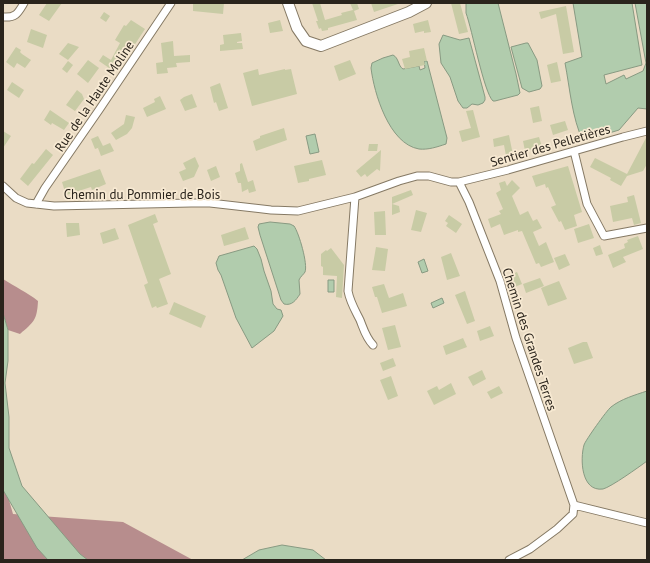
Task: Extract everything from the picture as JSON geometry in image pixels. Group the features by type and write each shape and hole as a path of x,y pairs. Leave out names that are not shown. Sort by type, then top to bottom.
{"street":[{"path":"3,17 10,18 17,14 24,3"},
{"name":"Rue de la Haute Moline","path":"36,204 45,188 171,3"},
{"path":"288,3 298,28 306,41 321,46 410,12 426,3"},
{"name":"Sentier des Pelletières","path":"459,182 508,170 623,136 647,131"},
{"path":"574,151 587,204 604,236 647,228"},
{"name":"Chemin du Pommier de Bois","path":"3,186 16,198 27,203 54,206 210,203 271,210 298,211 355,197 417,176 429,176 451,182 459,182"},
{"name":"Chemin des Grandes Terres","path":"459,182 469,202 500,281 516,338 574,505"},
{"path":"355,197 348,291 350,303 360,320 367,339 373,345"},
{"path":"509,560 530,549 557,529 573,514 574,505 647,523"}],"shaded area":[{"path":"466,3 498,3 516,74 520,93 518,95 495,101 493,101 490,96 482,74 466,13"},
{"path":"573,3 632,3 642,65 604,75 606,84 624,75 626,79 643,71 646,63 635,3 647,3 647,109 638,108 619,130 583,141 576,123 565,63 582,57"},
{"path":"443,35 460,40 469,38 485,97 483,103 478,105 472,104 467,108 463,108 458,101 450,77 441,63 439,44"},
{"path":"528,43 537,60 542,86 540,89 529,92 522,88 511,47"},
{"path":"393,55 403,69 419,66 420,70 425,68 424,61 427,61 447,138 446,144 429,149 419,149 408,145 399,138 391,128 380,103 371,68 372,63"},
{"path":"315,134 319,152 310,154 306,136"},
{"path":"270,222 290,224 294,226 302,249 306,268 299,280 300,294 292,303 289,304 284,304 281,300 258,227 259,224"},
{"path":"254,246 257,249 261,259 271,291 273,304 277,309 281,310 283,316 274,331 252,348 236,318 216,263 219,256"},
{"path":"424,259 428,271 422,273 418,262"},
{"path":"3,279 38,301 36,317 20,334 8,330 3,313"},
{"path":"328,280 334,280 334,292 328,292"},
{"path":"442,298 444,303 433,308 431,303"},
{"path":"3,313 8,330 8,361 5,383 9,417 9,448 22,486 80,554 88,560 48,560 37,548 3,490"},
{"path":"647,391 647,461 607,487 603,489 596,489 586,480 582,466 585,442 611,407 624,399"},
{"path":"3,479 13,514 123,522 193,560 3,560"},
{"path":"282,545 313,550 326,560 242,560 259,550"}],"building":[{"path":"47,3 62,3 49,21 39,15"},
{"path":"224,3 223,14 193,11 193,4"},
{"path":"312,3 320,3 325,20 342,15 341,13 353,10 350,3 357,3 359,9 354,11 357,20 322,31 321,28 319,29 316,21 318,21"},
{"path":"371,3 397,3 398,4 374,12"},
{"path":"451,3 460,3 468,32 459,34"},
{"path":"566,6 574,52 563,54 556,14 541,19 539,12"},
{"path":"104,12 110,16 106,22 100,18"},
{"path":"131,20 145,29 128,55 119,49 121,55 112,70 99,61 103,55 111,60 120,43 115,40 124,25 126,26"},
{"path":"280,20 283,31 270,33 268,23"},
{"path":"428,20 431,32 424,33 424,31 415,33 413,24"},
{"path":"31,29 47,35 43,48 27,42"},
{"path":"241,33 242,41 237,43 242,43 243,49 220,51 220,45 224,44 223,35"},
{"path":"173,41 174,56 190,55 190,62 176,63 177,67 167,68 168,73 157,74 156,63 163,62 161,43"},
{"path":"68,43 79,47 68,60 59,54"},
{"path":"16,47 21,50 20,52 22,54 31,60 25,68 17,63 14,68 6,62"},
{"path":"424,48 427,61 424,61 425,65 405,69 402,59 410,57 409,51"},
{"path":"88,60 99,68 88,83 77,74"},
{"path":"350,60 356,74 339,81 334,66"},
{"path":"68,61 73,65 67,73 62,69"},
{"path":"557,62 561,81 551,83 547,65"},
{"path":"258,69 259,75 291,69 297,94 252,106 243,73"},
{"path":"12,82 24,90 19,98 7,90"},
{"path":"220,83 228,108 219,111 216,102 214,103 210,87"},
{"path":"77,90 82,94 84,99 75,111 66,105"},
{"path":"192,94 197,107 185,111 180,100"},
{"path":"160,96 166,109 147,117 143,108 155,102 154,99"},
{"path":"539,106 542,121 533,123 530,108"},
{"path":"50,110 69,123 64,130 52,123 51,125 44,120"},
{"path":"473,110 480,137 462,142 459,131 471,128 466,111"},
{"path":"126,115 135,117 132,128 127,134 116,140 111,133 124,124"},
{"path":"565,121 568,130 553,135 550,125"},
{"path":"284,128 287,140 256,151 253,141 260,138 260,136"},
{"path":"3,131 11,136 3,148"},
{"path":"509,135 513,155 506,156 504,145 494,147 493,139"},
{"path":"98,136 103,146 95,149 91,139"},
{"path":"647,136 647,164 643,171 627,176 621,186 610,180 611,178 590,167 595,158 627,174"},
{"path":"539,137 542,147 525,151 523,141"},
{"path":"110,143 114,151 101,156 98,148"},
{"path":"369,144 378,144 377,151 368,151"},
{"path":"46,149 53,155 28,186 20,179 32,163 34,164"},
{"path":"381,150 380,171 377,169 367,177 365,174 361,177 356,171"},
{"path":"195,157 199,166 194,177 183,181 179,172 186,169 183,163"},
{"path":"322,160 326,175 298,183 294,166"},
{"path":"242,163 248,182 253,180 256,191 249,193 248,189 242,192 241,183 238,183 235,173 240,171 240,164"},
{"path":"216,166 220,177 211,181 207,170"},
{"path":"568,166 582,212 574,215 577,226 565,230 561,221 559,222 551,207 556,205 548,187 546,188 545,184 536,187 532,176"},
{"path":"100,169 106,184 92,190 91,187 66,195 62,182"},
{"path":"512,180 520,188 512,196 520,215 528,211 533,221 537,219 542,228 533,232 539,246 546,242 554,262 541,267 539,263 536,264 522,231 518,232 518,230 504,235 500,224 491,228 488,219 501,214 499,211 503,209 496,193 501,190 499,183 505,181 507,186"},
{"path":"411,190 413,195 392,204 392,197"},
{"path":"634,195 641,223 634,225 632,218 613,222 610,206 628,202 627,197"},
{"path":"392,204 399,206 400,212 392,215"},
{"path":"416,210 427,213 421,232 411,230"},
{"path":"385,211 386,235 375,235 374,212"},
{"path":"155,214 158,222 153,224 171,274 159,279 168,304 157,308 156,306 152,308 144,285 148,283 128,225"},
{"path":"449,215 462,224 456,233 446,226 448,223 445,221"},
{"path":"66,223 79,223 80,235 67,237"},
{"path":"589,224 594,238 578,243 574,229"},
{"path":"245,227 249,239 224,246 221,235"},
{"path":"115,228 119,239 103,244 100,233"},
{"path":"638,236 643,249 623,257 626,262 613,268 608,255 625,248 624,244 628,242 627,240"},
{"path":"600,245 603,254 596,256 593,248"},
{"path":"376,247 388,249 385,271 372,270"},
{"path":"331,248 344,265 342,298 336,297 337,276 323,275 323,267 321,266 321,254"},
{"path":"451,253 460,276 447,280 441,257"},
{"path":"565,254 570,265 559,270 554,258"},
{"path":"517,272 522,284 512,288 508,276"},
{"path":"540,278 544,286 526,293 523,284"},
{"path":"559,281 567,299 548,306 541,288"},
{"path":"384,284 389,298 403,293 407,306 382,313 372,287"},
{"path":"465,291 475,321 467,324 455,295"},
{"path":"174,302 206,316 201,328 169,314"},
{"path":"395,325 401,347 388,350 382,328"},
{"path":"490,326 494,336 480,341 477,331"},
{"path":"463,338 467,347 446,355 443,346"},
{"path":"583,342 587,342 593,358 574,364 568,348"},
{"path":"393,358 396,366 383,371 380,363"},
{"path":"482,370 486,379 473,386 468,377"},
{"path":"391,376 398,396 388,400 380,380"},
{"path":"451,383 456,394 434,405 427,391 437,386 439,390"},
{"path":"499,386 503,393 491,399 487,392"}]}
